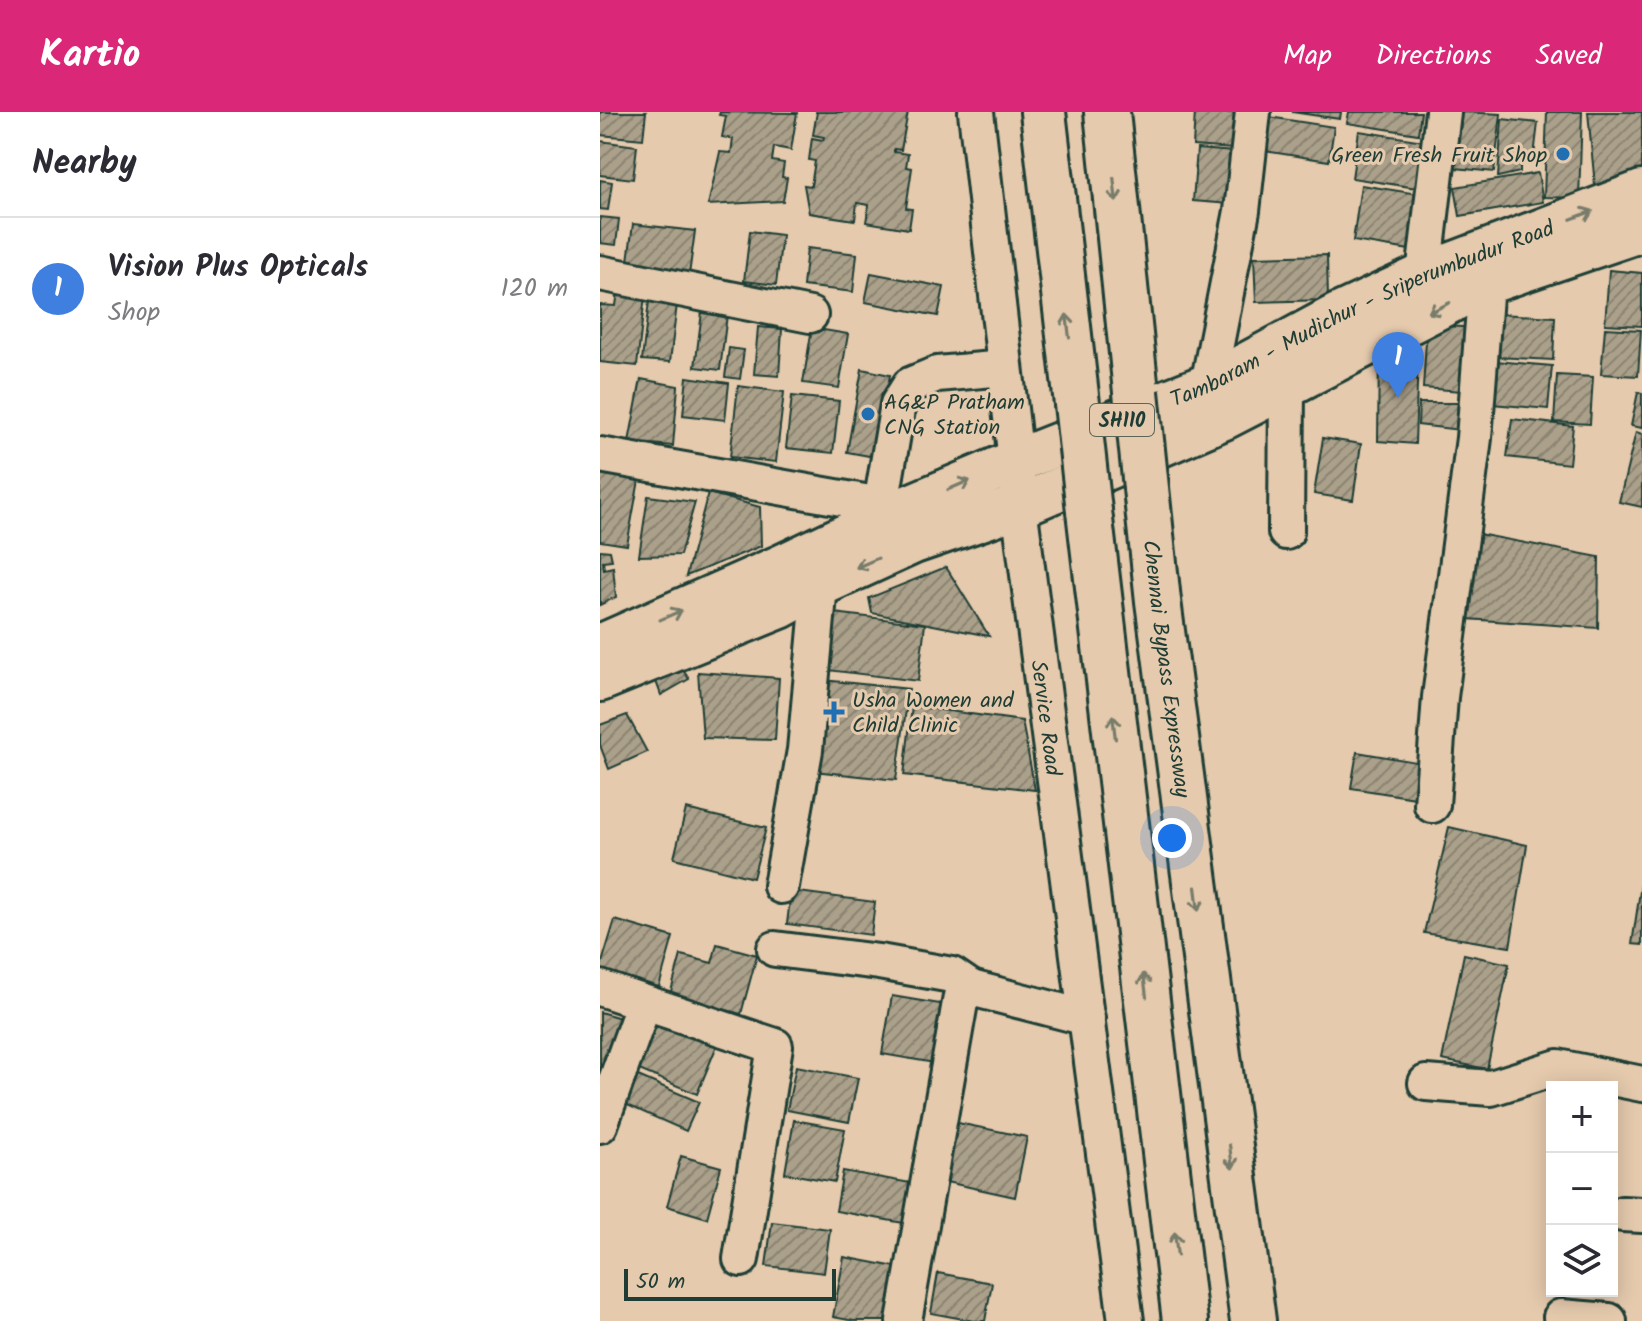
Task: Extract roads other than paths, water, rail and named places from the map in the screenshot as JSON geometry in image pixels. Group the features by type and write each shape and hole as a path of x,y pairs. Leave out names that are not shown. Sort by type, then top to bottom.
{"highway":[{"path":"1043,112 1185,1321"},
{"name":"Chennai Bypass Expressway","path":"1107,112 1162,633 1253,1321"}],"main road":[{"name":"Tambaram - Mudichur - Sriperumbudur Road","path":"600,646 817,568 898,519 1016,461 1208,385 1338,315 1424,275 1642,192"},
{"name":"Tambaram - Mudichur - Sriperumbudur Road","path":"898,519 1019,506 1224,418 1486,283 1642,230"},
{"name":"Tambaram - Mudichur - Sriperumbudur Road","path":"600,680 780,607 817,568"}],"street":[{"name":"Service Road","path":"976,112 1019,506 1126,1321"},
{"path":"1208,385 1242,211 1253,112"},
{"path":"1424,275 1443,112"},
{"path":"600,273 810,315"},
{"path":"1432,805 1440,697 1474,438 1486,283"},
{"path":"600,455 898,519 898,404 910,385 937,374 1005,368"},
{"path":"1286,532 1287,385"},
{"path":"781,886 805,750 817,568"},
{"path":"775,949 952,975 971,988 1087,1018"},
{"path":"600,988 775,1046 741,1259"},
{"path":"904,1321 962,991 971,988"},
{"path":"600,1125 644,1003"},
{"path":"1426,1083 1491,1088 1558,1067 1642,1084"},
{"path":"1561,1317 1609,1321"}],"place":[{"name":"Green Fresh Fruit Shop","path":"1563,154"},
{"name":"Vision Plus Opticals","path":"1398,398"},
{"name":"AG&P Pratham CNG Station","path":"868,414"},
{"name":"Usha Women and Child Clinic","path":"834,712"}]}
